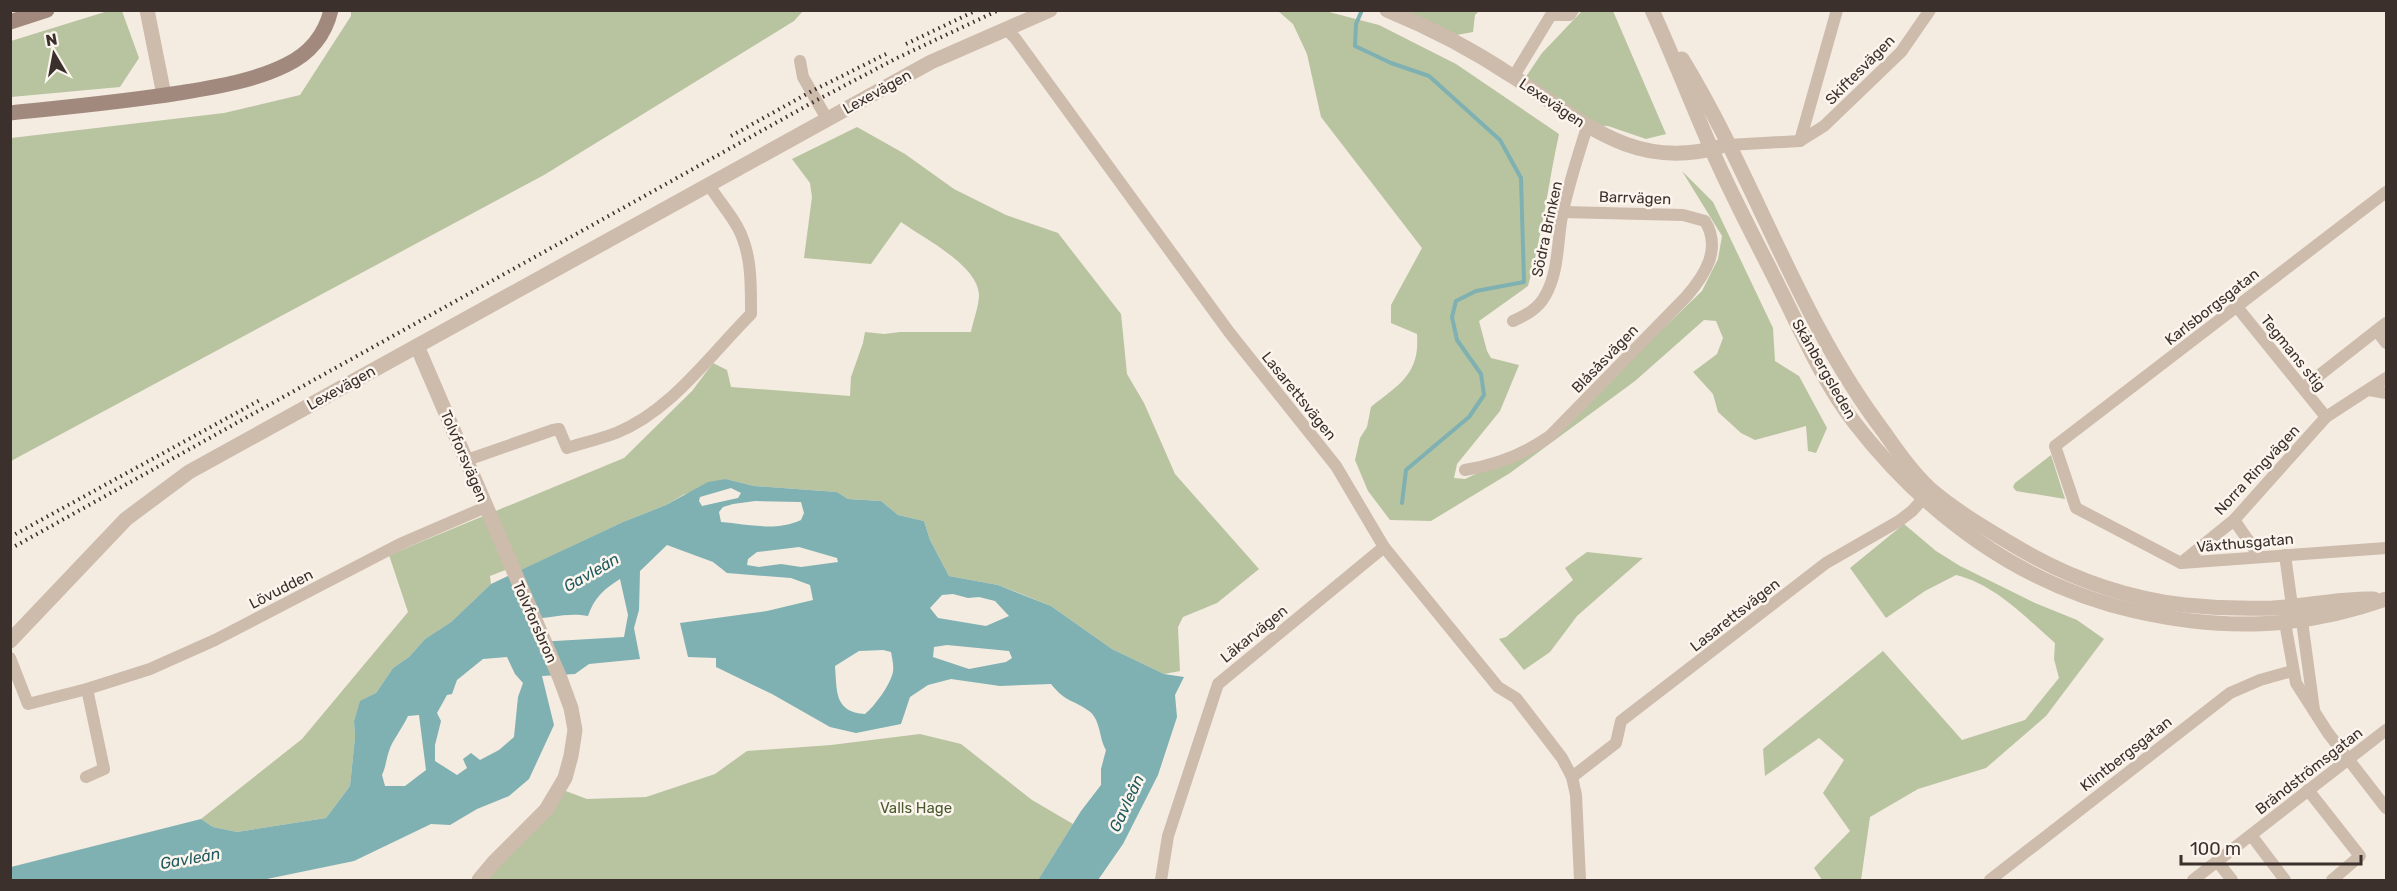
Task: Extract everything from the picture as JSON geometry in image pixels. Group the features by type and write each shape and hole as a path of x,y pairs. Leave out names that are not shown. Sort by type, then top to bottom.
{"main road":[{"path":"10,22 48,10"},
{"path":"10,112 120,102 235,82 286,65 316,42 323,32 331,10"}],"street":[{"path":"147,10 164,95"},
{"name":"Lexevägen","path":"10,641 126,519 189,472 931,62 1050,10"},
{"name":"Lexevägen","path":"1387,10 1447,38 1514,76 1587,127 1620,144 1652,151 1676,153 1728,145"},
{"path":"1514,76 1553,13 1570,15 1573,10"},
{"name":"Skiftesvägen","path":"1800,141 1837,10"},
{"name":"Skiftesvägen","path":"1728,145 1800,141 1824,126 1901,52 1930,10"},
{"name":"Skånbergsleden","path":"1653,12 1711,105 1728,145 1845,379 1908,465 1927,495 2041,561 2079,578 2149,599 2200,606 2248,608 2292,606 2351,598 2386,598 2354,610 2285,623 2229,624 2169,619 2116,607 2094,599 2029,573 1991,551 1927,495 1899,475 1852,420 1805,339 1711,149 1653,12"},
{"name":"Lasarettsvägen","path":"1006,29 1015,38 1229,333 1336,466 1384,547 1498,687 1516,698 1562,758 1572,777 1576,795 1580,880"},
{"path":"800,61 803,77 827,118"},
{"name":"Södra Brinken","path":"1513,321 1532,311 1544,298 1552,283 1563,212 1587,127"},
{"path":"467,460 559,429 567,448 617,433 647,415 682,387 751,314 747,253 739,229 709,185"},
{"name":"Karlsborgsgatan","path":"2055,446 2386,192"},
{"name":"Barrvägen","path":"1563,212 1683,214 1705,221"},
{"name":"Blåsåsvägen","path":"1466,470 1483,467 1535,447 1550,436 1686,297 1700,281 1712,257 1711,230 1705,221"},
{"name":"Tegmans stig","path":"2237,307 2326,417"},
{"path":"2303,388 2382,327 2386,344"},
{"name":"Tolvforsvägen","path":"417,346 510,566"},
{"name":"Norra Ringvägen","path":"2181,563 2234,520 2326,417 2386,378"},
{"path":"2369,390 2386,393"},
{"name":"Växthusgatan","path":"2055,446 2076,508 2181,563 2386,548"},
{"name":"Lasarettsvägen","path":"1572,777 1616,743 1621,721 1826,563 1899,521 1927,495"},
{"name":"Lövudden","path":"10,658 28,704 87,689 150,669 215,640 400,544 486,507"},
{"path":"2234,520 2259,556"},
{"name":"Läkarvägen","path":"1161,880 1168,836 1218,684 1384,547"},
{"path":"2285,555 2292,606 2302,621 2314,710"},
{"name":"Tolvforsbron","path":"479,880 546,810 565,778 575,730 572,708 510,566"},
{"path":"2292,606 2285,623 2292,671 2302,696 2386,808"},
{"name":"Klintbergsgatan","path":"1990,880 2230,693 2260,680 2292,671"},
{"path":"86,777 104,769 87,689"},
{"name":"Brändströmsgatan","path":"2193,880 2386,730"},
{"path":"2308,790 2360,856 2332,880"},
{"path":"2251,835 2285,880"},
{"path":"2217,861 2232,880"}],"green space":[{"path":"108,11 122,11 139,58 120,87 11,97 11,41"},
{"path":"351,11 803,11 794,21 544,175 11,461 11,138 224,113 300,95 351,16"},
{"path":"1278,11 1325,11 1379,25 1456,64 1559,134 1528,286 1479,321 1491,358 1519,365 1500,411 1457,464 1454,478 1465,479 1546,441 1702,291 1718,259 1722,236 1682,171 1713,202 1773,328 1775,361 1799,376 1827,428 1816,453 1808,451 1806,426 1755,440 1741,433 1718,412 1713,394 1693,372 1717,354 1723,338 1716,321 1704,320 1635,381 1510,473 1431,521 1390,520 1368,491 1355,460 1360,438 1367,427 1371,407 1399,385 1411,369 1415,359 1417,334 1391,323 1391,305 1422,248 1321,117 1307,54 1293,24"},
{"path":"1398,11 1479,11 1475,15 1473,32 1451,36"},
{"path":"1582,11 1613,11 1666,134 1646,139 1608,126 1586,125 1523,81 1542,53"},
{"path":"857,127 905,154 954,189 1006,215 1058,233 1121,314 1127,374 1144,403 1175,474 1259,569 1217,603 1183,617 1178,627 1180,671 1164,674 1112,649 1051,606 998,585 949,576 930,540 924,521 898,515 881,501 848,499 837,492 754,486 726,479 683,495 666,505 623,522 513,574 508,569 490,576 491,584 451,622 425,639 409,657 393,668 376,693 360,702 354,721 355,737 350,786 326,818 237,832 213,827 201,819 302,739 408,612 389,555 624,458 692,391 713,363 727,370 731,387 850,396 851,377 865,332 884,334 971,332 979,295 976,284 969,273 948,253 901,222 871,264 804,258 812,197 810,183 792,159"},
{"path":"2051,455 2065,499 2016,491 2013,487 2015,483"},
{"path":"1904,524 1936,551 1960,566 2035,603 2077,620 2104,639 2046,716 1986,768 1918,789 1870,817 1861,880 1822,880 1814,868 1850,831 1823,793 1844,760 1819,738 1765,776 1763,749 1883,651 1962,740 2025,720 2059,678 2054,659 2055,643 1997,594 1971,580 1956,575 1925,591 1886,618 1850,568"},
{"path":"1587,552 1643,558 1577,616 1550,652 1524,670 1499,639 1506,637 1573,580 1565,568"},
{"name":"Valls Hage","path":"920,734 961,744 1032,800 1073,824 1038,880 479,880 563,790 587,799 646,797 715,774 747,751 831,745"}],"water":[{"name":"Gavleån","path":"726,479 754,486 837,492 848,499 881,501 898,515 924,521 930,540 949,576 998,585 1051,606 1112,649 1164,674 1184,677 1175,695 1177,717 1158,775 1123,844 1098,880 1038,880 1081,811 1101,785 1101,769 1106,750 1096,719 1089,711 1065,698 1051,684 1000,686 951,679 928,685 910,697 901,724 856,733 830,727 772,694 716,667 716,658 688,657 680,623 767,611 813,600 810,585 791,578 727,573 713,562 667,545 640,571 639,610 634,628 640,659 589,664 575,674 542,676 554,725 529,779 509,796 477,809 450,825 431,824 354,861 262,880 11,880 11,867 201,819 213,827 237,832 326,818 350,786 355,737 354,721 360,701 376,693 393,668 409,657 425,639 451,622 491,584 623,522 666,505 708,482","holes":["731,488 741,493 738,498 702,506 699,501 700,497","755,501 801,502 804,513 801,520 791,524 761,526 721,522 719,512 723,507","799,547 837,558 838,562 801,567 781,564 759,567 747,565 748,559 757,552","620,579 628,615 624,637 538,642 531,619 567,615 588,616 600,594","953,594 995,601 1009,616 986,626 938,618 930,608 942,595","947,645 1009,651 1012,658 1006,662 969,669 933,657 934,647","859,651 891,652 893,662 891,677 885,689 865,714 842,705 837,692 835,666","507,657 515,674 523,683 518,697 514,737 499,750 480,760 471,753 463,759 467,768 457,775 435,761 435,745 441,721 437,713 447,695 452,694 457,680 483,659","419,715 426,770 405,786 385,786 382,775 393,743 408,716"]}],"waterway":[{"path":"1362,10 1356,24 1355,46 1391,63 1429,76 1500,140 1521,178 1524,282 1476,291 1456,301 1452,317 1457,340 1481,374 1484,395 1469,417 1406,470 1402,503"}],"railway":[{"path":"906,44 977,10"},
{"path":"10,549 817,100 897,58 999,10"},
{"path":"731,136 812,91 888,53"},
{"path":"10,537 260,400"}]}
